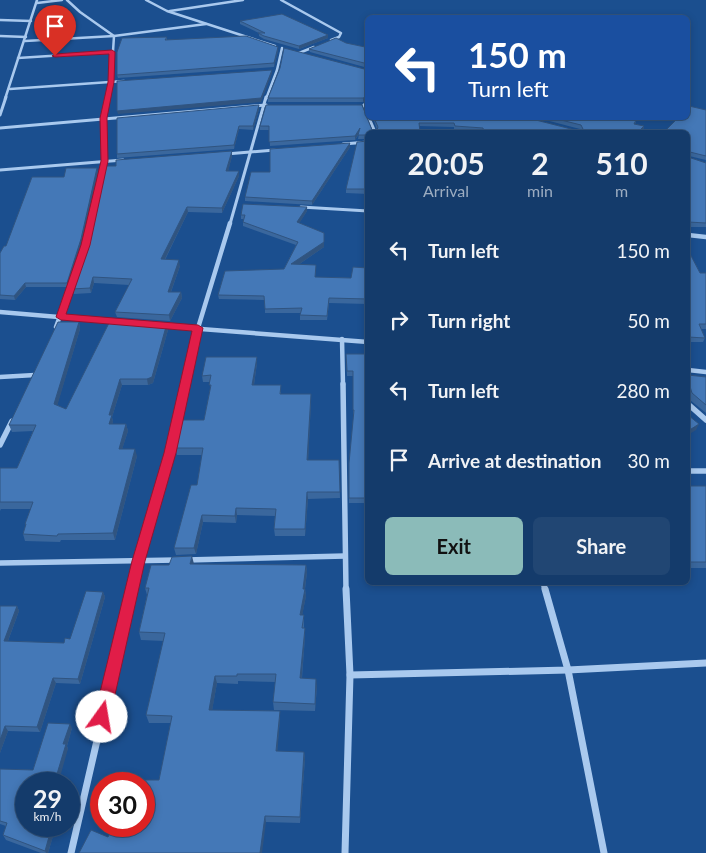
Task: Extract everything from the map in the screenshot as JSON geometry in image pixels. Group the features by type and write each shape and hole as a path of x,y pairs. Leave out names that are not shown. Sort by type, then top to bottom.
{"street":[{"path":"0,115 37,2 62,0"},
{"path":"67,0 80,12 114,36"},
{"path":"146,0 167,11 307,55"},
{"path":"167,11 243,0"},
{"path":"281,0 341,33 340,37 323,43"},
{"path":"0,20 31,22"},
{"path":"25,42 114,36 211,24"},
{"path":"0,36 26,37"},
{"path":"53,335 86,245 104,161 104,118 111,82 114,36"},
{"path":"299,53 315,47"},
{"path":"71,853 138,561 166,469 198,328 252,152 263,105 277,70 282,48"},
{"path":"18,58 112,52"},
{"path":"267,71 277,70"},
{"path":"10,89 131,81"},
{"path":"0,98 5,99"},
{"path":"0,128 272,105"},
{"path":"355,105 364,105"},
{"path":"339,145 365,142"},
{"path":"223,154 281,150"},
{"path":"0,170 124,160"},
{"path":"293,207 365,210"},
{"path":"690,235 706,236"},
{"path":"0,312 121,322"},
{"path":"159,325 365,342"},
{"path":"342,340 346,488 345,556 350,675 345,853"},
{"path":"690,370 706,372"},
{"path":"0,377 34,375"},
{"path":"690,406 706,420"},
{"path":"0,445 13,419"},
{"path":"690,471 706,471"},
{"path":"0,563 345,556"},
{"path":"545,585 568,670 604,853"},
{"path":"350,675 568,670 706,663"}],"building":[{"path":"282,14 328,35 299,46 264,36 258,33 265,33 240,21"},
{"path":"246,36 278,47 274,63 117,75 117,52 122,38 167,37 165,40"},
{"path":"336,38 346,43 365,47 365,63 309,49"},
{"path":"284,48 365,69 365,97 268,98 280,68"},
{"path":"272,70 261,98 117,111 117,81"},
{"path":"259,105 253,126 239,126 234,145 117,154 117,118"},
{"path":"266,105 362,105 365,120 368,120 372,130 365,130 365,135 358,135 360,128 355,136 269,142 269,126 260,126"},
{"path":"690,106 706,110 706,156 690,152 690,130 666,130 676,120 690,120"},
{"path":"375,120 536,120 575,130 484,130 483,128 455,126 454,123 419,123 420,130 377,130 378,127"},
{"path":"561,120 636,120 634,124 644,126 640,130 581,130 583,129 581,125"},
{"path":"365,141 365,189 346,189 357,142"},
{"path":"350,143 312,201 245,197 251,172 270,172 270,149"},
{"path":"232,151 226,171 239,171 222,208 187,207 161,259 179,260 168,292 181,292 169,315 115,312 132,279 93,277 90,288 72,289 89,240 104,166 116,166 116,160"},
{"path":"690,158 706,163 706,223 690,222"},
{"path":"66,168 97,168 81,239 67,283 25,283 14,296 0,295 0,253 4,246 6,246 32,177 64,177"},
{"path":"243,204 307,207 297,222 324,233 324,242 291,264 316,265 315,277 351,278 353,267 365,268 365,299 329,298 327,316 300,315 302,308 265,309 264,296 218,295 225,271 284,269 298,242 243,222 245,215 241,215"},
{"path":"690,254 700,273 706,273 706,324 699,324 705,338 690,337"},
{"path":"111,319 167,323 152,377 147,379 120,379 109,415 112,415 109,424 126,424 119,449 135,449 113,533 58,534 57,536 23,534 33,502 0,502 0,468 17,468 36,425 9,425 58,322 79,322 54,404 66,409"},
{"path":"346,354 365,354 365,498 349,498 349,463 354,410 353,371 347,371"},
{"path":"206,357 257,357 252,385 281,385 280,394 311,394 307,460 339,460 340,492 307,492 305,529 274,529 276,509 236,508 235,516 202,515 194,548 174,548 191,485 197,485 203,448 175,448 182,420 204,420 211,385 209,385 211,375 202,376"},
{"path":"690,375 706,377 706,405 692,393"},
{"path":"690,417 699,424 690,430"},
{"path":"690,486 706,486 706,562 690,562"},
{"path":"192,556 190,564 306,565 303,589 305,589 300,615 304,615 302,628 305,628 300,678 316,679 315,704 273,702 276,674 237,674 237,676 215,676 209,710 280,711 276,751 304,752 300,817 265,816 260,853 79,853 90,832 90,837 155,837 155,780 159,780 172,716 146,715 165,633 139,632 149,588 145,588 151,565 169,565 172,557"},
{"path":"86,591 103,592 78,679 53,678 37,727 5,726 0,740 0,606 17,606 4,641 64,643 65,638 70,639"},
{"path":"48,723 70,724 63,744 66,744 58,772 15,772 15,837 49,837 45,851 3,835 7,823 0,821 0,769 33,770"}],"route":[{"path":"55,56 112,52 111,82 104,118 104,161 86,245 61,317 198,328 170,453 138,561 102,717"}]}
